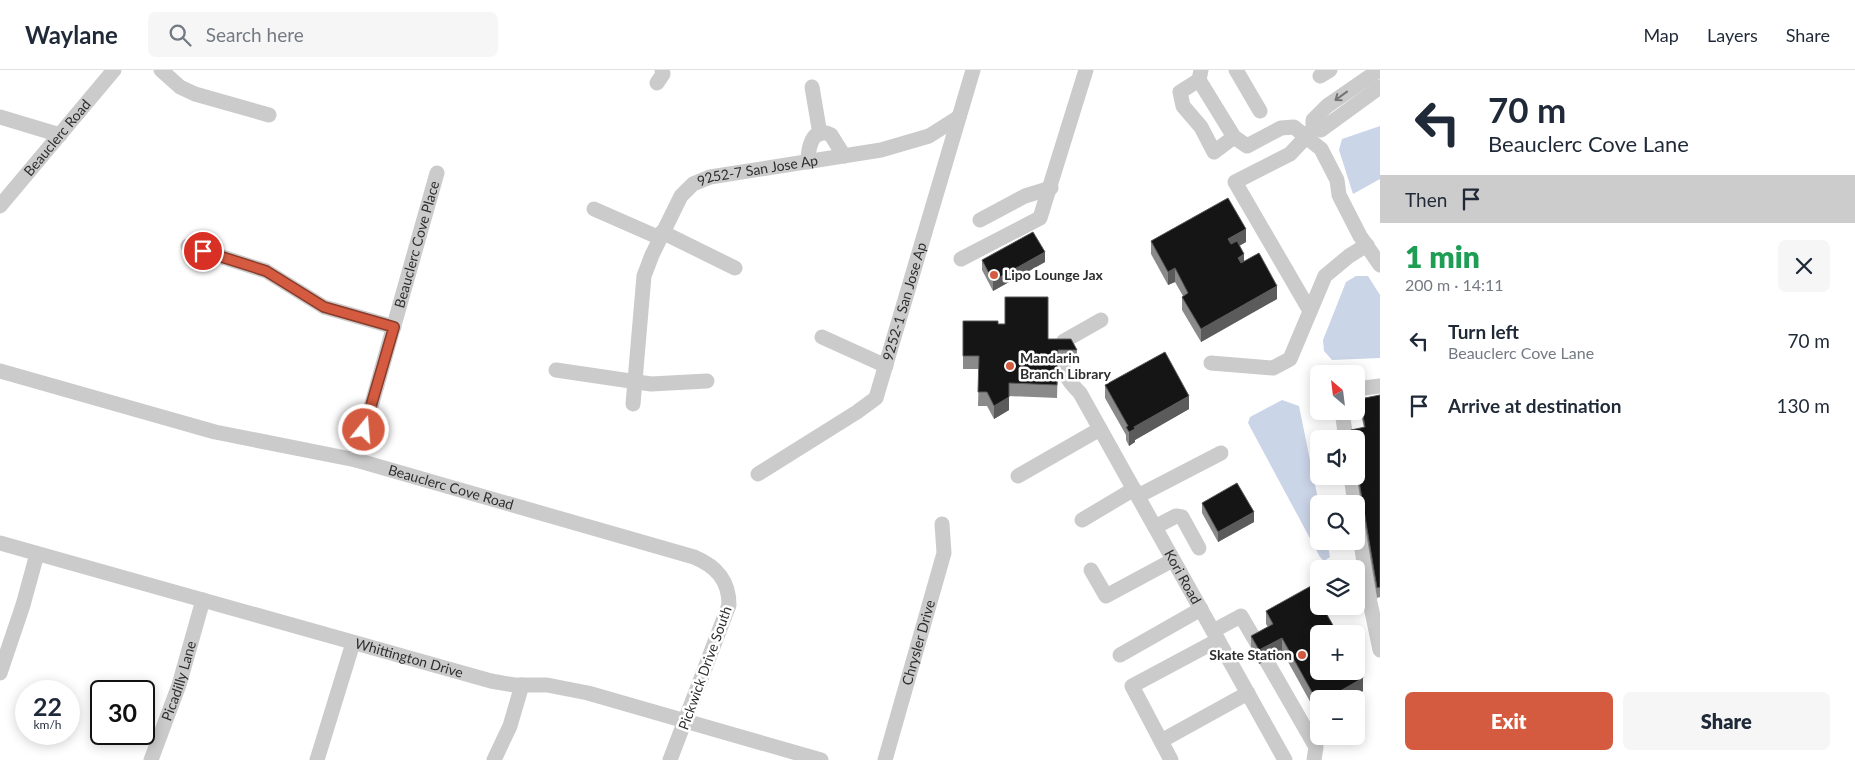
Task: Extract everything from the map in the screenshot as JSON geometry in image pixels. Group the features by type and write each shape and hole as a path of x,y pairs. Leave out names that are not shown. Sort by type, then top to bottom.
{"street":[{"name":"Beauclerc Road","path":"0,206 114,70"},
{"path":"161,70 180,87 195,94 270,115"},
{"name":"9252-1 San Jose Ap","path":"758,474 876,398 973,70"},
{"path":"961,259 1040,218 1051,188 1086,70"},
{"path":"1236,70 1260,111"},
{"path":"1310,311 1235,182 1290,154 1310,133 1321,130 1379,70"},
{"path":"1234,137 1214,152 1201,127 1183,106 1180,92 1200,75 1234,137 1247,146 1281,128 1294,127 1310,133 1321,149 1337,180 1339,195 1380,265"},
{"path":"812,87 820,134"},
{"path":"0,117 60,135"},
{"name":"9252-7 San Jose Ap","path":"633,404 644,276 661,235 681,196 700,181 881,150 929,136 959,117"},
{"path":"808,162 809,144 815,136 820,134 831,135 844,156"},
{"name":"Beauclerc Cove Place","path":"356,460 437,173"},
{"path":"980,220 1025,196 1051,188"},
{"path":"594,209 661,235 735,268"},
{"path":"1211,363 1273,368 1290,359 1325,276 1349,256 1367,245"},
{"path":"188,246 266,271 324,307 394,327"},
{"name":"Kori Road","path":"1101,320 1064,341 1063,369 1071,384 1080,393 1100,428 1286,760"},
{"path":"822,337 886,366"},
{"path":"556,370 635,382 664,384 707,381"},
{"name":"Beauclerc Cove Road","path":"0,371 225,434 356,460 694,557 713,566 722,576"},
{"path":"1365,388 1380,386"},
{"path":"1018,476 1100,428"},
{"path":"1082,520 1221,453"},
{"path":"1155,526 1176,516 1182,517 1199,548"},
{"name":"Chrysler Drive","path":"885,760 944,552 942,524"},
{"name":"Whittington Drive","path":"0,543 491,681 522,685 547,685 588,693 821,760"},
{"path":"1362,550 1380,650"},
{"path":"0,673 23,605 37,554"},
{"path":"1091,570 1106,596 1174,560"},
{"name":"Pickwick Drive South","path":"670,760 729,605 727,587 722,576"},
{"name":"Picadilly Lane","path":"151,760 179,685 203,600"},
{"path":"1120,655 1201,609"},
{"path":"1171,760 1132,686 1216,636 1241,616 1258,645"},
{"path":"317,760 353,643"},
{"path":"1266,660 1316,747 1314,760"},
{"path":"494,760 510,726 522,685"},
{"path":"1161,741 1248,693"}],"water":[{"path":"1380,126 1380,179 1353,194 1339,150 1342,139"},
{"path":"1356,276 1368,276 1380,295 1380,358 1332,360 1324,351 1323,340 1346,282"},
{"path":"1282,400 1299,406 1310,460 1310,485 1315,485 1317,495 1310,495 1310,538 1248,423 1250,417"},
{"path":"1316,550 1329,550 1330,557 1323,560"}],"building":[{"path":"1228,198 1246,229 1228,239 1231,244 1237,241 1244,254 1238,258 1241,263 1259,253 1277,286 1201,329 1182,297 1188,293 1175,268 1168,272 1151,241"},
{"path":"1033,232 1045,252 993,281 982,260"},
{"name":"Mandarin Branch Library","path":"1005,297 1048,297 1048,339 1071,339 1077,350 1058,350 1057,385 1009,383 1009,397 994,406 987,392 978,392 979,356 963,356 963,321 998,321 998,324 1005,324"},
{"path":"1165,352 1189,396 1134,427 1135,429 1129,432 1126,427 1128,426 1105,385"},
{"path":"1380,395 1380,587 1377,588 1365,517 1365,495 1361,495 1360,485 1365,485 1365,430 1351,430 1365,427 1365,398"},
{"path":"1237,483 1254,512 1218,532 1202,503"},
{"path":"1310,587 1310,615 1327,615 1333,625 1310,625 1310,680 1359,680 1342,690 1311,690 1282,638 1259,650 1251,636 1273,624 1266,611"}],"place":[{"name":"Lipo Lounge Jax","path":"994,275"},
{"name":"Mandarin Branch Library","path":"1010,366"},
{"name":"Skate Station","path":"1302,655"}],"route":[{"path":"203,251 266,271 324,307 394,327 364,430"}]}
